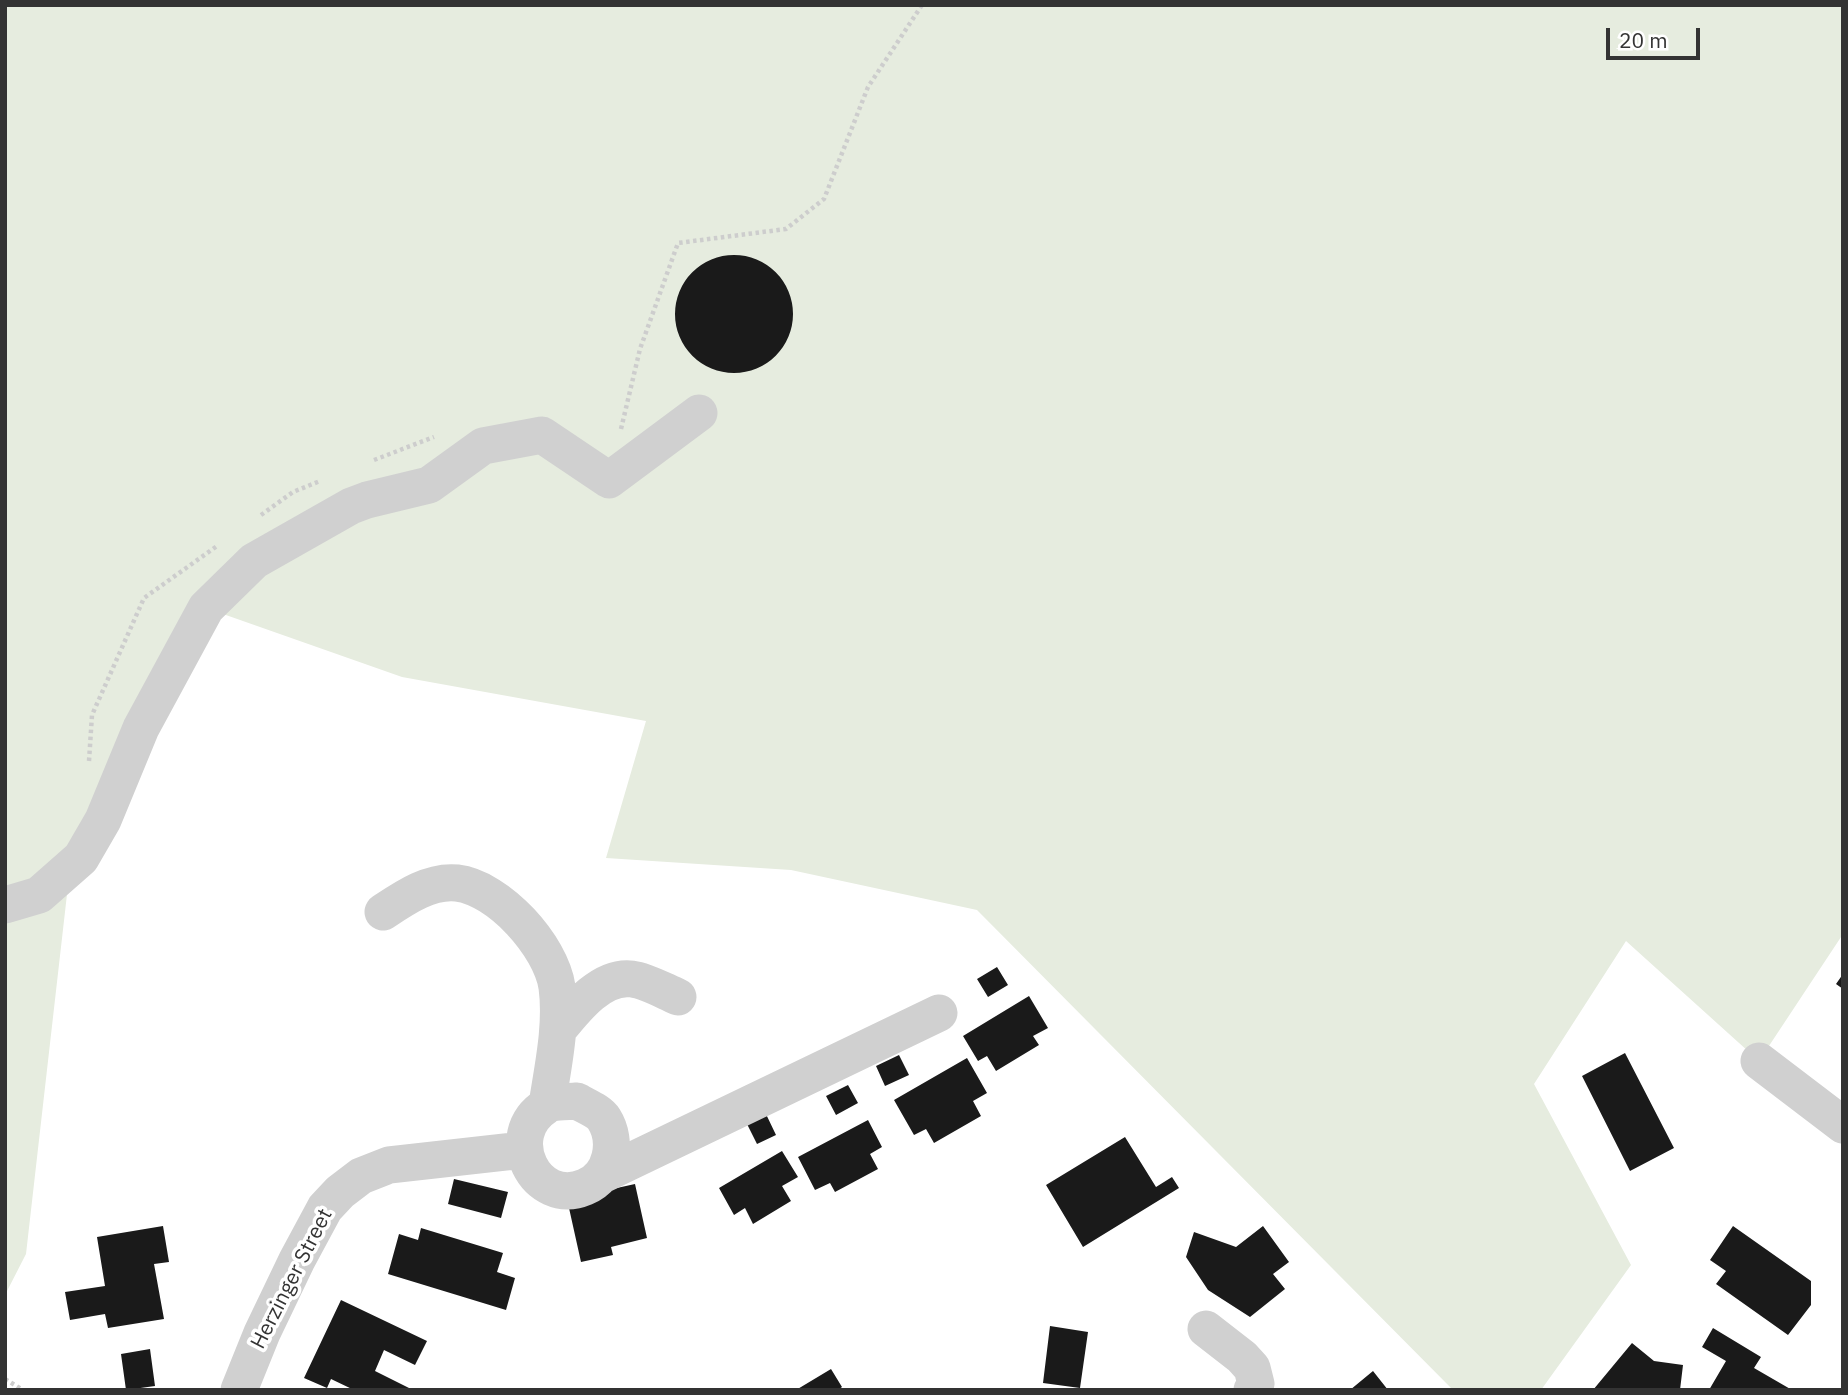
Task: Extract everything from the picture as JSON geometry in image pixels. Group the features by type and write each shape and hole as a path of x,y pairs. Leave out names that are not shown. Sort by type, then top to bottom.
{"street":[{"path":"5,905 38,895 82,858 103,820 141,728 206,608 254,561 351,506 429,485 482,446 542,435 609,480 699,412"},
{"path":"383,912 424,888 457,883 486,893 508,908 540,947 556,986 558,1030 547,1105 528,1124 523,1150 530,1170 545,1184 565,1190 586,1187 603,1175 939,1013"},
{"path":"558,1030 590,996 609,982 622,978 634,979 678,997"},
{"path":"1759,1061 1843,1125"},
{"path":"547,1105 577,1101 603,1117 613,1146 603,1175"},
{"name":"Herzinger Street","path":"239,1390 262,1333 297,1260 325,1208 340,1192 361,1176 389,1165 523,1150"},
{"path":"1206,1329 1252,1368 1256,1384 1252,1390"}],"path":[{"path":"5,1379 23,1390"}],"shaded area":[{"path":"5,5 1843,5 1843,934 1759,1061 1626,941 1534,1084 1631,1265 1541,1390 1453,1390 977,910 791,870 606,858 646,721 402,677 206,608 70,868 26,1254 5,1295"}],"building":[{"path":"734,255 757,259 776,272 789,291 793,314 789,337 776,356 757,369 734,373 711,369 692,356 679,337 675,314 679,291 692,272 711,259"},
{"path":"997,967 1008,985 988,997 977,979"},
{"path":"1843,974 1843,989 1836,984"},
{"path":"1029,996 1048,1028 1033,1036 1039,1045 996,1071 987,1056 978,1061 963,1036"},
{"path":"1625,1053 1674,1148 1630,1171 1582,1076"},
{"path":"899,1055 909,1075 885,1086 876,1066"},
{"path":"967,1058 987,1093 973,1101 981,1116 934,1143 926,1129 914,1135 894,1100"},
{"path":"848,1085 858,1103 836,1115 826,1096"},
{"path":"765,1112 776,1135 757,1144 746,1122"},
{"path":"868,1120 882,1147 870,1154 878,1169 835,1192 830,1183 815,1190 798,1157"},
{"path":"1125,1137 1156,1187 1172,1177 1179,1188 1083,1247 1046,1185"},
{"path":"782,1151 798,1177 782,1186 791,1201 753,1224 745,1208 734,1215 719,1188"},
{"path":"454,1179 508,1192 501,1218 448,1204"},
{"path":"635,1184 647,1238 611,1247 613,1255 581,1262 567,1199"},
{"path":"163,1226 169,1262 154,1264 164,1319 108,1328 105,1314 70,1320 65,1292 105,1286 97,1237"},
{"path":"1263,1226 1289,1262 1273,1274 1285,1289 1250,1317 1208,1290 1186,1257 1194,1232 1236,1247"},
{"path":"1733,1226 1811,1281 1811,1305 1788,1335 1716,1284 1726,1271 1710,1260"},
{"path":"421,1228 503,1253 497,1272 515,1278 506,1310 388,1274 399,1234 418,1240"},
{"path":"341,1300 427,1341 415,1365 384,1350 375,1371 413,1390 354,1390 331,1379 327,1388 304,1378"},
{"path":"1050,1326 1088,1332 1080,1388 1043,1383"},
{"path":"1713,1328 1761,1357 1754,1368 1792,1390 1709,1390 1726,1361 1702,1347"},
{"path":"1632,1343 1654,1361 1683,1365 1680,1390 1593,1390"},
{"path":"150,1349 155,1386 126,1390 121,1354"},
{"path":"831,1369 842,1387 838,1390 796,1390"},
{"path":"1373,1371 1388,1390 1350,1390"}]}
